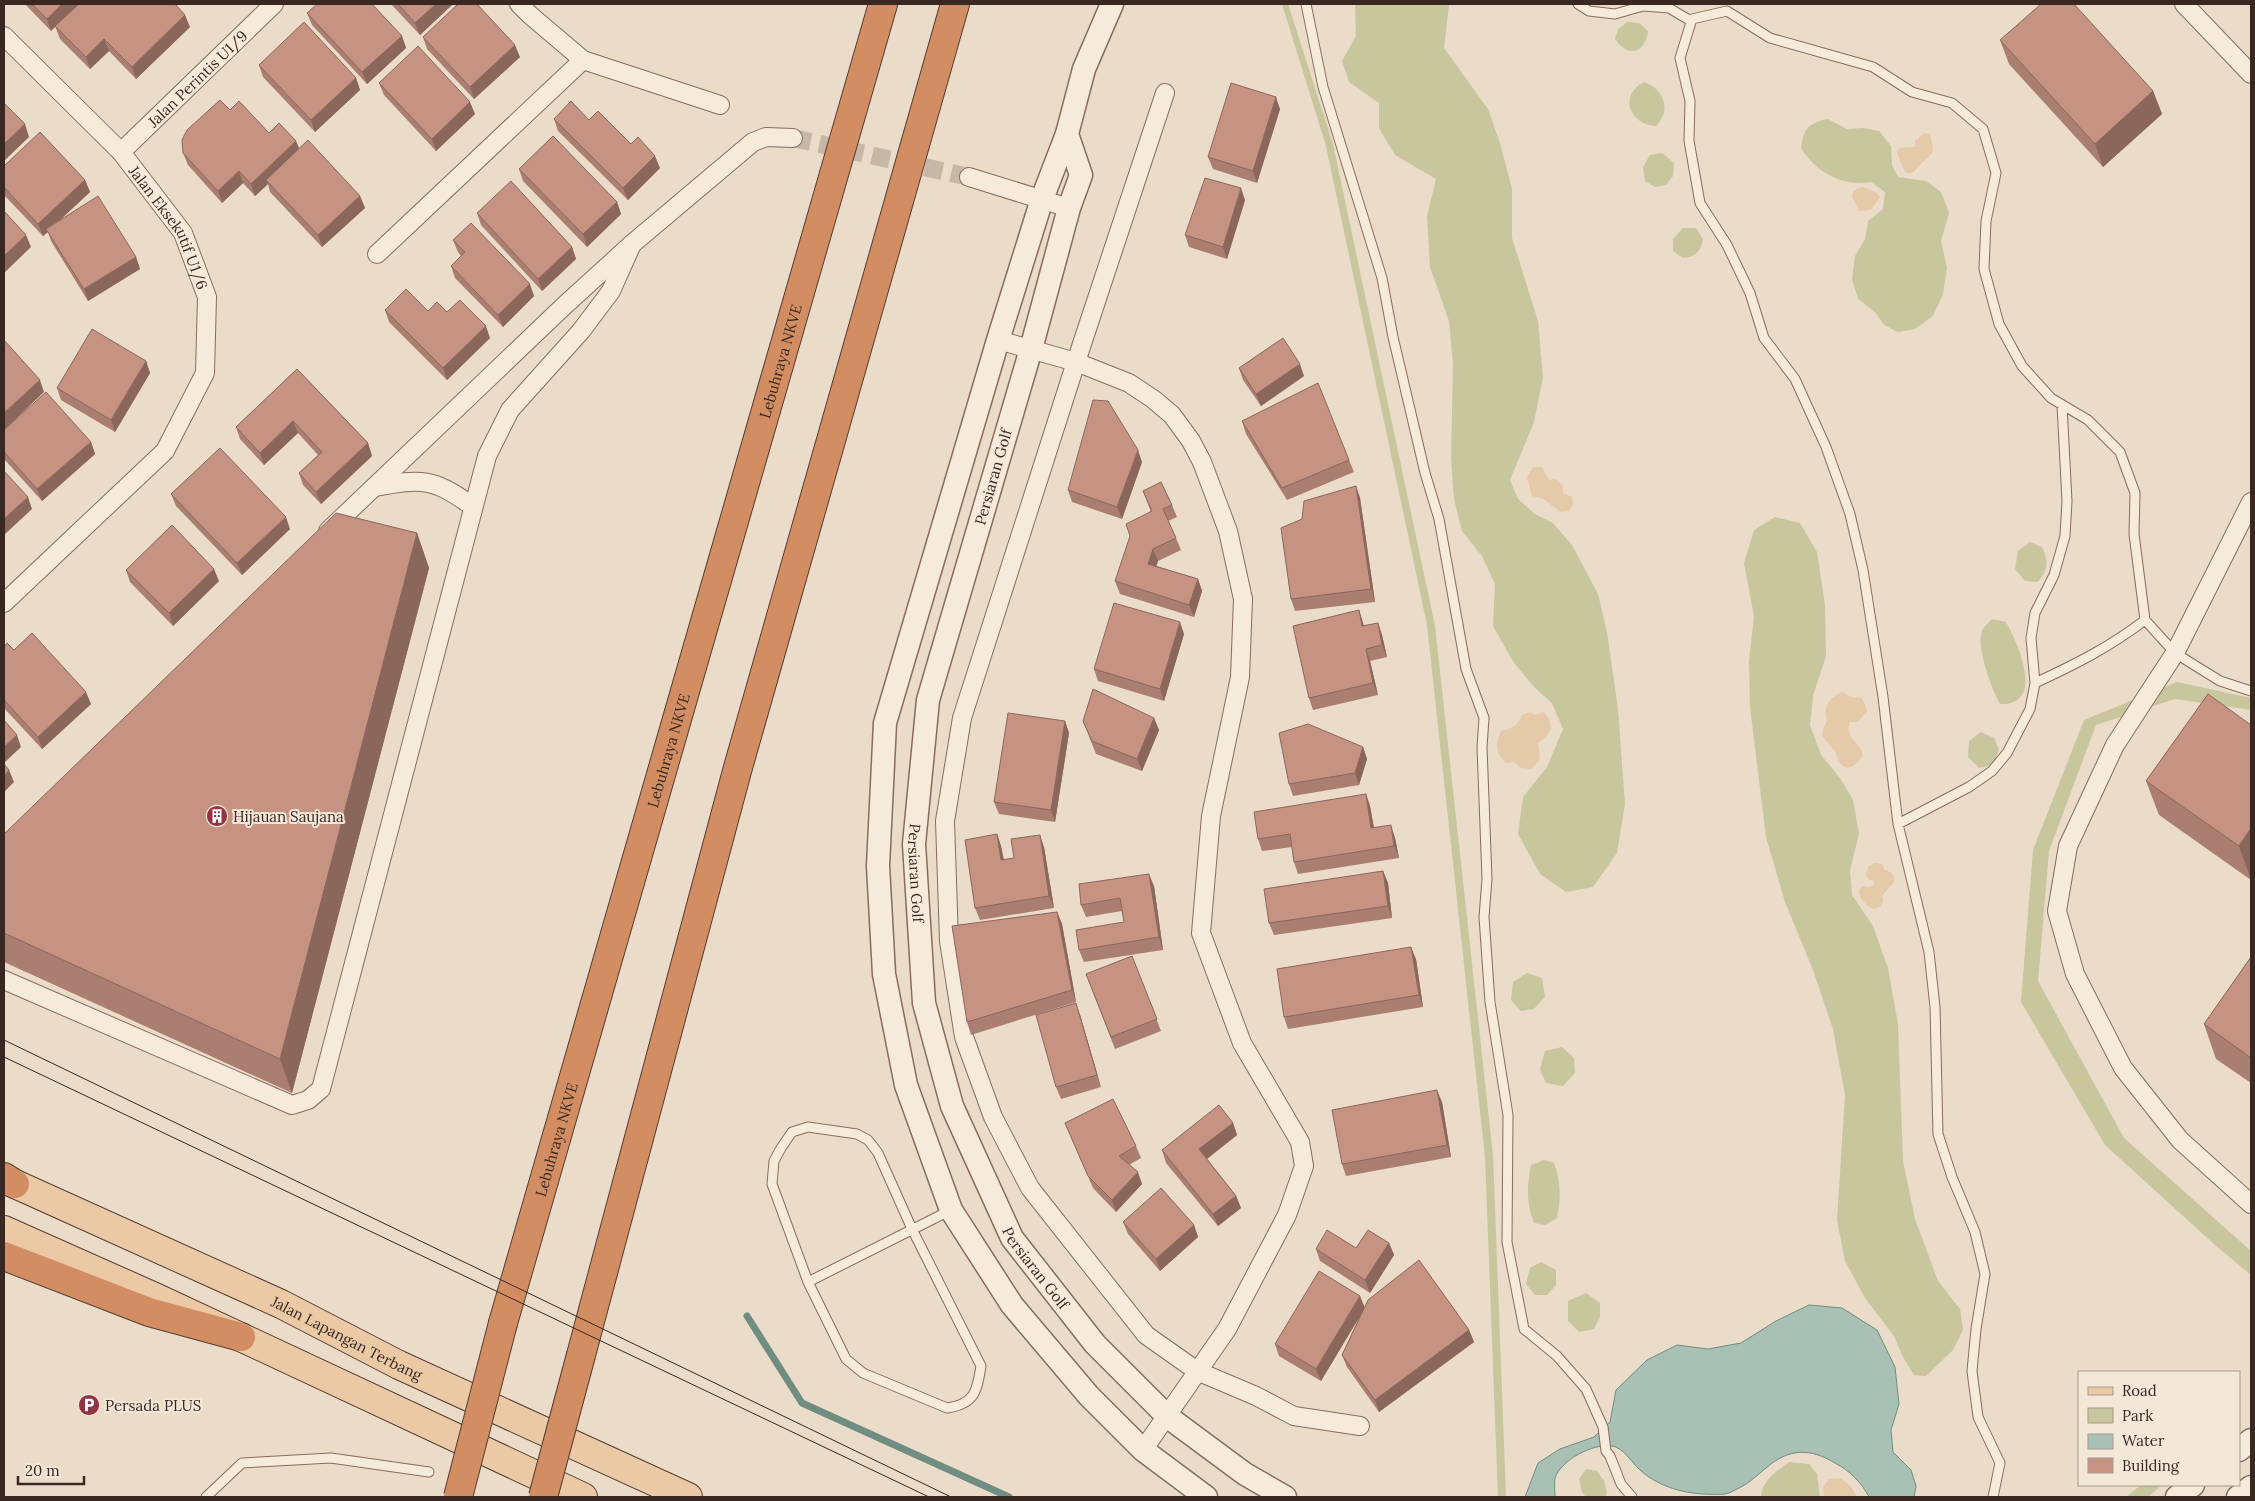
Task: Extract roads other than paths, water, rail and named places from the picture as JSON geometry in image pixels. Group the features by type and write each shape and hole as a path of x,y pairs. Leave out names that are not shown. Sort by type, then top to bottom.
{"highway":[{"name":"Lebuhraya NKVE","path":"458,1497 502,1323 883,4"},
{"path":"543,1497 737,771 955,4"},
{"path":"4,1256 149,1312 241,1337"}],"main road":[{"name":"Jalan Lapangan Terbang","path":"8,1180 272,1300 399,1365 688,1497"},
{"path":"4,1230 64,1255 583,1497"}],"street":[{"name":"Jalan Perintis U1/9","path":"121,152 274,4"},
{"path":"519,4 583,60 720,105"},
{"path":"1112,4 1084,69 1067,134 1042,199 998,340 885,723 878,866 884,974 906,1085 951,1210 1012,1305 1090,1396 1143,1450 1206,1497"},
{"path":"2184,4 2251,74"},
{"name":"Jalan Eksekutif U1/6","path":"4,36 121,152 182,233 207,297 205,372 165,452 4,603"},
{"path":"377,254 583,60"},
{"path":"1165,93 1076,362 962,718 945,821 949,941 964,1038 993,1117 1030,1188 1146,1335 1198,1371 1256,1396 1294,1416 1360,1426"},
{"name":"Persiaran Golf","path":"1067,134 1081,175 1069,208 1031,349 928,700 914,844 924,1003 952,1106 1012,1238 1095,1344 1168,1417 1245,1474 1285,1497"},
{"path":"318,541 565,305 632,244 754,142 766,137 793,138"},
{"path":"969,177 1069,208"},
{"path":"4,980 292,1105 308,1100 320,1089 472,506 487,456 510,410 582,330 611,291 632,244"},
{"path":"998,340 1076,362 1129,383 1172,415 1191,441 1202,462 1228,531 1243,599 1240,677 1210,816 1201,933 1242,1043 1300,1142 1304,1166 1287,1215 1228,1329 1143,1450"},
{"path":"376,487 405,481 432,482 452,492 472,506"},
{"path":"2251,502 2174,653 2115,745 2068,846 2058,911 2075,974 2123,1068 2180,1140 2251,1204"},
{"path":"2240,1449 2251,1440"},
{"path":"2177,1497 2192,1486"},
{"path":"2238,1497 2251,1487"}],"lane":[{"path":"1306,4 1323,87 1382,278 1393,338 1425,473 1439,519 1466,669 1484,718 1482,747 1488,879 1484,917 1490,1002 1508,1115 1507,1242 1524,1329 1557,1356 1586,1389 1603,1427 1606,1451 1610,1456 1621,1484 1632,1497"},
{"path":"1578,4 1589,11 1615,14 1643,6 1670,8 1691,21"},
{"path":"1993,1497 2000,1463 1978,1417 1972,1371 1976,1329 1986,1274 1975,1232 1952,1177 1938,1134 1935,1007 1929,952 1898,824 1883,698 1863,570 1850,514 1826,446 1795,379 1764,338 1750,293 1726,244 1700,203 1689,141 1690,101 1680,58 1692,19 1728,11 1770,38 1873,67 1912,92 1952,103 1983,129 1996,173 1986,221 1984,269 1999,324 2022,366 2052,398 2088,420 2120,452 2136,493 2134,534 2145,620 2174,653 2220,682 2251,691"},
{"path":"1898,824 1969,788 1992,771 2007,753 2030,709 2034,682 2031,638 2034,613 2054,575 2064,536 2067,501 2062,405"},
{"path":"2034,682 2080,663 2145,620"},
{"path":"808,1127 857,1134 868,1140 878,1153 912,1229 981,1366 977,1389 971,1398 961,1406 947,1408 863,1373 846,1358 808,1282 772,1184 774,1160 792,1132 808,1127"},
{"path":"808,1282 951,1210"},
{"path":"206,1497 242,1463 331,1458 429,1472"}],"water":[{"path":"1809,1305 1842,1308 1877,1330 1895,1367 1899,1404 1891,1430 1893,1452 1911,1470 1916,1486 1914,1497 1869,1497 1859,1482 1840,1466 1826,1458 1800,1452 1775,1461 1747,1484 1729,1493 1686,1492 1661,1484 1640,1470 1620,1449 1604,1446 1579,1454 1558,1471 1555,1478 1555,1497 1525,1497 1538,1463 1560,1449 1594,1437 1610,1422 1616,1390 1647,1360 1677,1345 1708,1349 1741,1343 1776,1321"}],"waterway":[{"path":"747,1316 802,1403 1009,1497"}],"tunnel":[{"path":"793,138 969,177"}],"tram line":[{"path":"4,1040 951,1497"},
{"path":"4,1057 929,1497"}],"place":[{"name":"Hijauan Saujana","path":"217,816"},
{"name":"Persada PLUS","path":"89,1405"}]}
